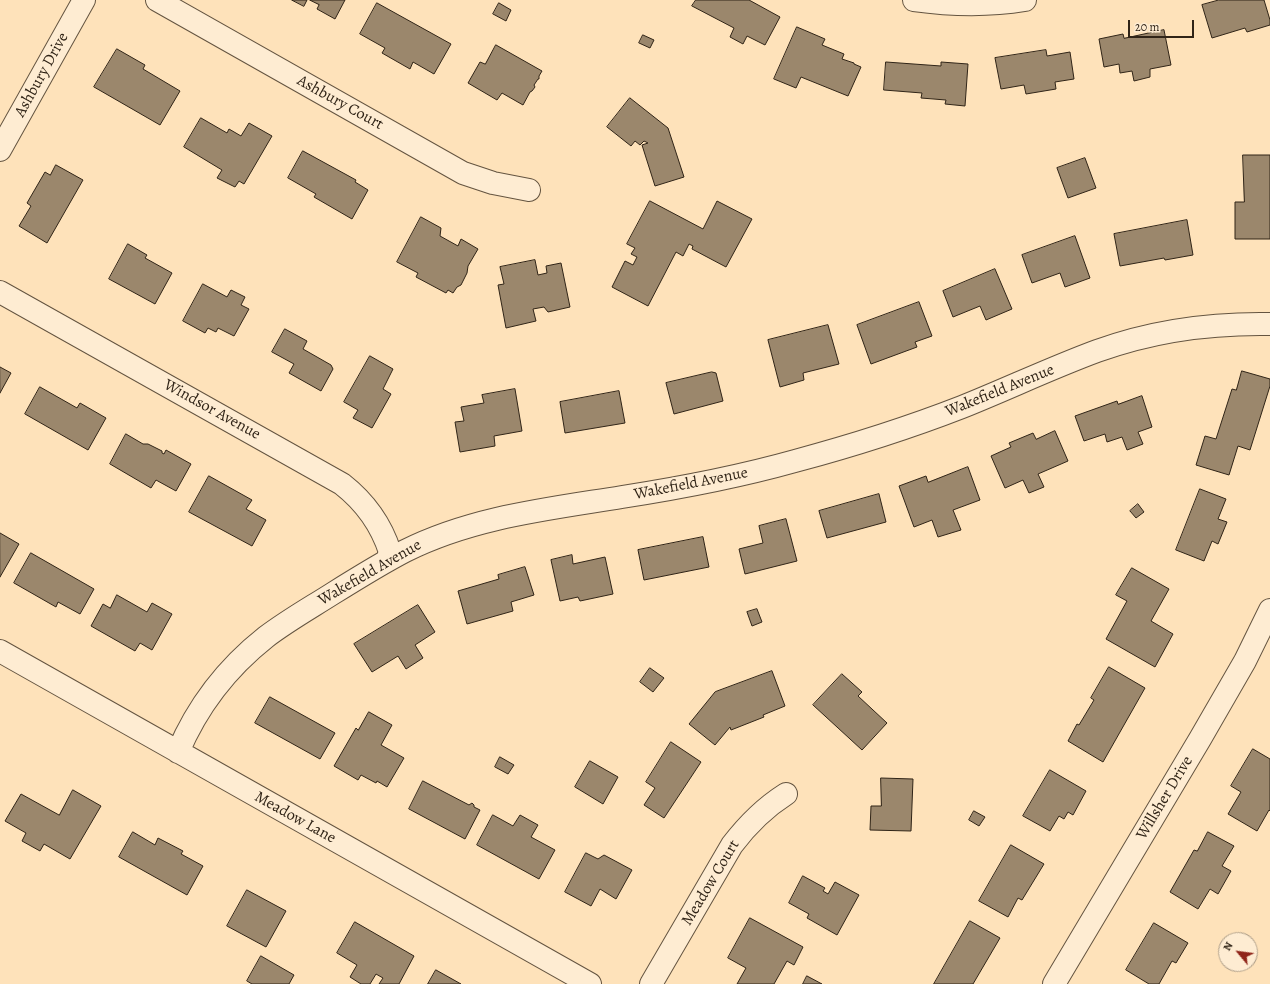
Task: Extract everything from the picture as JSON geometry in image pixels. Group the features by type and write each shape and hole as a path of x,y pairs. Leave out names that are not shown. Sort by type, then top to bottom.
{"street":[{"name":"Ashbury Drive","path":"0,150 84,0"},
{"name":"Ashbury Court","path":"157,0 463,173 493,183 529,190"},
{"path":"914,0 967,4 991,4 1024,0"},
{"name":"Windsor Avenue","path":"0,292 342,484 362,501 377,522 390,552 387,560"},
{"name":"Wakefield Avenue","path":"178,752 193,722 217,686 237,663 251,650 283,625 387,560 434,538 498,518 683,487 767,468 850,446 952,411 1087,355 1153,335 1218,325 1270,324"},
{"name":"Willsher Drive","path":"1054,984 1200,739 1245,661 1270,610"},
{"name":"Meadow Lane","path":"0,651 590,984"},
{"name":"Meadow Court","path":"651,984 732,845 754,818 786,794"}],"building":[{"path":"292,0 307,0 304,6"},
{"path":"310,0 345,0 335,19 317,9 319,5"},
{"path":"696,0 749,0 780,17 765,45 747,36 743,44 730,37 734,28 692,6"},
{"path":"1219,0 1264,0 1270,25 1247,32 1245,28 1212,38 1202,5"},
{"path":"377,3 451,44 434,74 413,62 410,69 382,53 385,48 360,34"},
{"path":"499,3 511,10 506,21 493,14"},
{"path":"797,27 825,39 822,45 844,54 842,59 861,67 848,96 801,77 796,88 774,79"},
{"path":"1164,30 1171,65 1150,69 1150,77 1134,81 1132,71 1120,73 1119,64 1104,67 1099,39 1123,34 1124,38"},
{"path":"643,35 654,40 650,48 639,43"},
{"path":"496,45 542,71 539,79 534,85 535,87 530,92 523,105 502,93 497,100 468,83 480,62 485,64"},
{"path":"117,49 145,65 143,69 180,91 160,125 94,87"},
{"path":"1046,50 1047,56 1070,52 1074,79 1055,82 1056,89 1026,94 1024,85 1001,89 995,58"},
{"path":"886,62 941,66 941,62 968,64 965,106 945,104 946,100 921,98 922,93 884,90"},
{"path":"630,98 668,128 684,177 655,186 642,145 648,143 644,141 640,145 635,141 631,146 607,127"},
{"path":"201,118 227,133 229,129 241,136 249,123 272,136 244,184 239,181 235,187 217,178 222,170 184,147"},
{"path":"303,151 356,180 355,182 368,190 352,219 314,197 316,194 288,178"},
{"path":"1243,155 1270,155 1270,239 1235,239 1235,202 1244,202"},
{"path":"1085,158 1096,188 1068,198 1057,168"},
{"path":"56,165 83,180 47,243 19,226 31,206 27,203 45,172 50,175"},
{"path":"650,201 703,229 717,201 752,219 726,267 692,249 693,246 689,244 683,256 676,252 648,306 612,287 625,261 633,265 637,257 631,254 635,248 627,244"},
{"path":"421,217 441,228 440,236 458,246 461,239 478,249 468,266 467,273 461,285 457,287 453,293 448,290 446,293 416,277 418,273 397,262"},
{"path":"1187,220 1193,255 1165,260 1164,258 1120,266 1114,234"},
{"path":"1075,236 1090,278 1065,287 1060,273 1032,283 1022,255"},
{"path":"128,244 147,255 145,258 172,273 155,304 109,279"},
{"path":"535,260 538,275 547,273 546,266 561,263 570,307 548,312 544,307 533,309 536,321 506,328 498,285 504,284 500,267"},
{"path":"995,269 1012,309 986,320 980,306 953,317 943,291"},
{"path":"203,284 227,297 231,290 245,297 241,305 249,309 234,336 218,328 216,332 208,328 205,333 183,321"},
{"path":"919,302 932,336 915,342 917,347 871,364 857,325"},
{"path":"828,325 839,364 803,373 804,380 780,387 768,340"},
{"path":"285,329 307,341 303,349 331,365 333,369 321,391 289,373 294,364 272,352"},
{"path":"370,356 393,369 383,389 391,394 372,428 353,418 358,410 344,402"},
{"path":"0,367 11,373 0,393"},
{"path":"1242,371 1270,379 1270,386 1250,450 1238,446 1229,475 1196,465 1205,436 1216,439 1232,389 1236,390"},
{"path":"712,372 716,373 723,401 674,414 666,383"},
{"path":"40,387 77,408 80,403 106,418 88,450 25,414"},
{"path":"515,389 522,431 494,436 495,446 460,452 455,422 464,421 461,407 484,403 482,395"},
{"path":"619,391 625,423 565,433 560,402"},
{"path":"1142,396 1152,427 1138,432 1143,444 1127,450 1122,437 1107,442 1105,434 1084,441 1075,416 1117,401 1118,404"},
{"path":"1055,431 1068,461 1038,474 1044,487 1029,493 1023,480 1005,488 991,456 1011,447 1009,443 1033,433 1036,439"},
{"path":"126,434 143,444 148,444 162,451 164,454 166,450 191,464 176,491 156,480 151,488 110,464"},
{"path":"968,467 980,500 953,510 961,530 938,537 932,520 914,527 899,486 926,476 928,482"},
{"path":"209,476 252,500 246,509 266,520 252,546 189,512"},
{"path":"1200,489 1226,499 1218,519 1227,522 1218,544 1212,541 1204,561 1176,550"},
{"path":"879,494 886,522 827,538 819,511"},
{"path":"1138,504 1144,512 1136,518 1130,511"},
{"path":"786,519 797,561 745,574 739,549 763,543 759,526"},
{"path":"0,533 19,544 0,577"},
{"path":"703,537 709,567 644,580 638,550"},
{"path":"31,553 94,589 80,614 58,602 56,607 14,583"},
{"path":"572,555 573,564 605,557 613,594 580,601 578,597 560,601 551,560"},
{"path":"525,567 534,595 511,602 513,611 467,624 458,591 499,579 498,575"},
{"path":"1132,568 1169,589 1151,621 1173,634 1155,667 1106,639 1127,601 1116,595"},
{"path":"117,595 147,612 152,603 172,614 152,650 140,643 135,651 91,626 103,604 110,608"},
{"path":"418,605 435,632 415,645 423,658 406,669 398,656 372,672 354,644"},
{"path":"757,609 762,622 752,626 747,612"},
{"path":"1109,667 1145,688 1103,762 1068,741 1077,724 1079,725 1094,700 1091,698"},
{"path":"650,668 664,678 653,692 640,682"},
{"path":"772,671 785,706 763,715 764,717 731,730 730,727 715,745 689,724 715,692"},
{"path":"842,674 862,692 858,696 887,723 862,750 813,705"},
{"path":"270,697 335,733 320,759 255,723"},
{"path":"369,712 392,725 381,745 404,758 387,787 377,781 376,783 361,775 358,780 334,766 356,728 358,730"},
{"path":"671,742 701,762 664,818 644,805 655,788 646,782"},
{"path":"1253,749 1270,759 1270,811 1269,810 1257,831 1228,814 1241,792 1231,786"},
{"path":"500,757 514,765 508,774 495,767"},
{"path":"590,761 618,777 603,804 575,787"},
{"path":"1050,770 1086,791 1073,815 1068,812 1064,819 1059,816 1050,831 1023,816"},
{"path":"881,778 913,779 911,831 870,830 871,806 881,806"},
{"path":"423,781 469,805 472,803 474,807 480,810 465,839 409,809"},
{"path":"73,790 101,806 70,859 44,844 40,851 22,841 26,833 5,821 21,794 59,815"},
{"path":"974,811 985,817 979,826 969,820"},
{"path":"493,815 513,826 520,815 538,825 531,837 555,850 539,879 477,845"},
{"path":"133,832 155,845 158,838 183,851 181,854 203,866 187,895 119,857"},
{"path":"1208,832 1234,846 1222,866 1231,871 1218,894 1210,889 1198,909 1170,892 1194,850 1197,851"},
{"path":"1011,845 1044,864 1022,900 1018,898 1008,917 979,901"},
{"path":"586,853 598,859 604,855 632,870 616,899 600,889 591,906 565,892"},
{"path":"803,876 825,888 823,891 828,894 835,882 859,895 837,935 807,918 809,914 789,903"},
{"path":"247,890 286,911 266,947 227,926"},
{"path":"750,918 803,947 794,965 787,961 774,984 737,984 746,968 728,958"},
{"path":"970,921 1000,938 973,984 934,984"},
{"path":"355,922 414,956 399,984 379,984 383,978 376,974 370,984 361,984 350,977 357,965 337,953"},
{"path":"1154,923 1188,943 1176,963 1172,961 1159,984 1149,984 1126,970"},
{"path":"261,956 294,975 289,984 252,984 247,981"},
{"path":"436,970 461,984 428,984"},
{"path":"807,976 822,984 803,984"}]}
